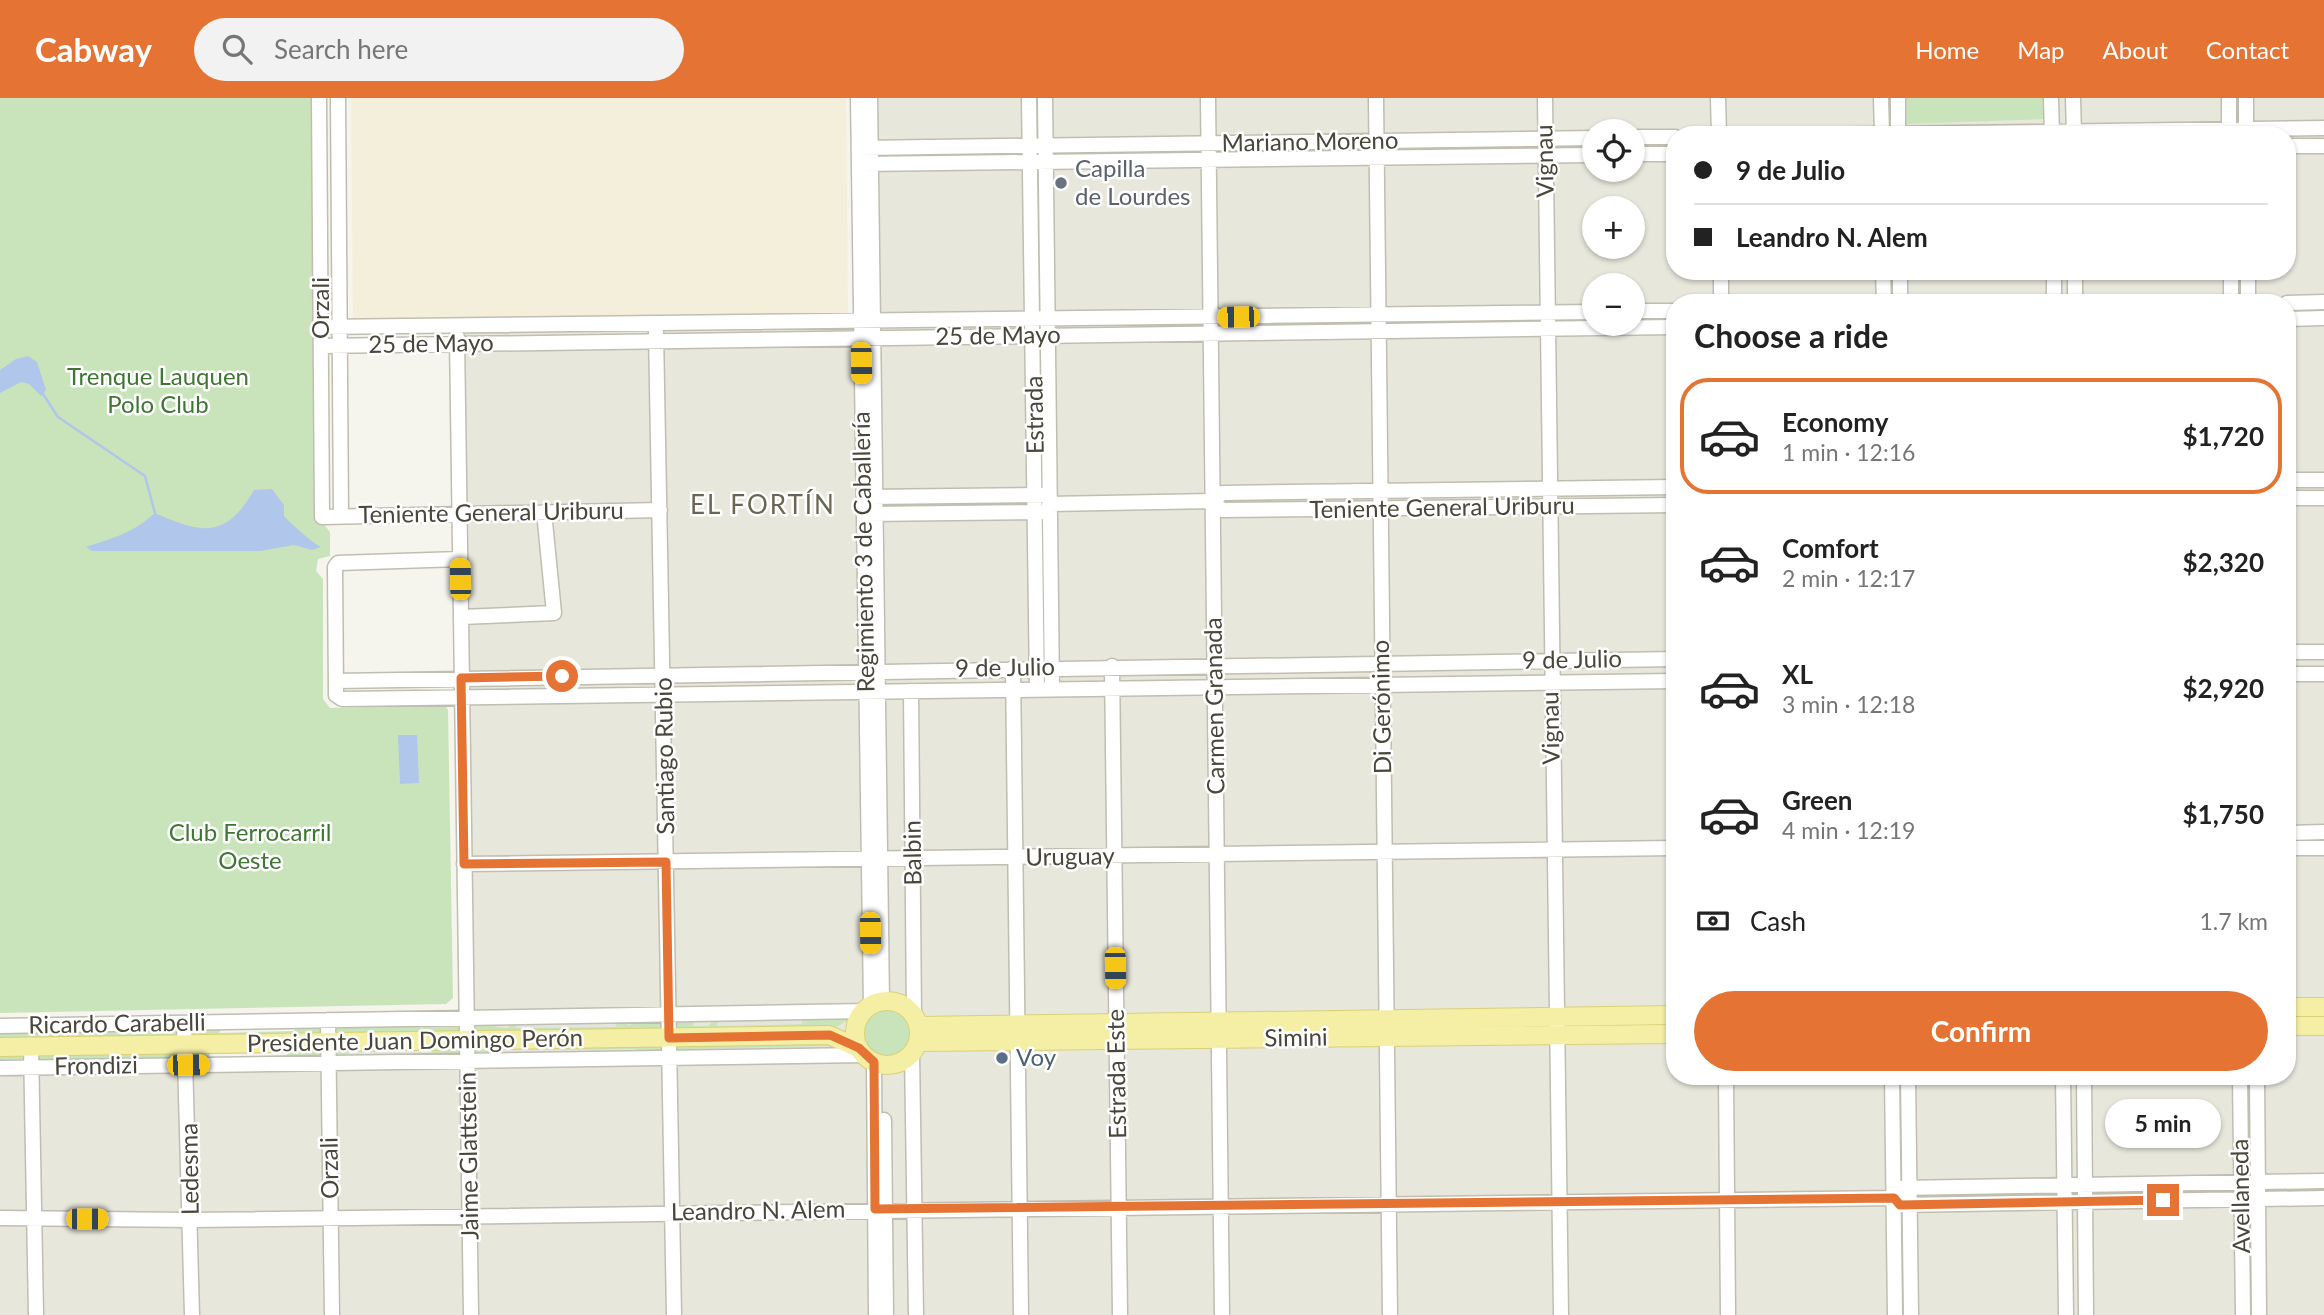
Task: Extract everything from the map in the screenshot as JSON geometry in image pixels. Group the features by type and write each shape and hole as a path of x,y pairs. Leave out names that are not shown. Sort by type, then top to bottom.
{"main road":[{"path":"830,1035 870,1008 900,1004 916,1034 894,1065 870,1058 856,1027 870,1008"},
{"path":"2296,1007 2324,1007"},
{"name":"Simini","path":"916,1034 1386,1028 1556,1017 1666,1015"},
{"path":"2296,1027 2324,1026"},
{"name":"Simini","path":"1386,1028 1556,1036 1666,1034"},
{"name":"Presidente Juan Domingo Perón","path":"0,1047 830,1035 870,1058"}],"street":[{"name":"Orzali","path":"319,98 322,517"},
{"name":"Orzali","path":"338,98 341,516"},
{"name":"Regimiento 3 de Caballería","path":"858,98 865,164 875,859 870,1008"},
{"name":"Regimiento 3 de Caballería","path":"864,148 870,98"},
{"name":"Estrada","path":"1029,98 1030,162 1040,319"},
{"name":"Estrada","path":"1045,98 1046,162 1036,495 1045,689"},
{"name":"Carmen Granada","path":"1208,98 1222,1315"},
{"name":"Di Gerónimo","path":"1376,98 1390,1315"},
{"name":"Vignau","path":"1545,98 1552,850 1561,1315"},
{"path":"1718,98 1719,126"},
{"path":"1881,98 1882,126"},
{"path":"1898,98 1898,126"},
{"path":"2051,98 2052,126"},
{"path":"2073,98 2074,126"},
{"path":"2229,98 2229,126"},
{"path":"2246,98 2246,126"},
{"path":"2296,129 2324,128"},
{"path":"1645,137 1666,137"},
{"name":"Mariano Moreno","path":"864,148 1582,138"},
{"path":"2296,146 2324,146"},
{"path":"1645,155 1666,154"},
{"name":"Mariano Moreno","path":"865,164 1582,155"},
{"path":"2296,303 2324,303"},
{"path":"1645,312 1666,311"},
{"name":"25 de Mayo","path":"321,327 1582,312"},
{"path":"2296,319 2324,318"},
{"name":"Santiago Rubio","path":"656,323 674,1315"},
{"name":"Jaime Glattstein","path":"456,325 471,1315"},
{"name":"25 de Mayo","path":"321,346 1666,327"},
{"name":"Estrada","path":"1040,335 1049,503 1044,667"},
{"path":"2296,480 2324,480"},
{"name":"Teniente General Uriburu","path":"1049,503 1213,501 1222,493 1666,488"},
{"path":"869,497 1045,495 1049,503 1046,512 1036,513 869,514"},
{"path":"2296,498 2324,498"},
{"name":"Teniente General Uriburu","path":"1213,501 1222,510 1666,505"},
{"name":"Teniente General Uriburu","path":"322,517 660,510"},
{"path":"461,617 554,613 544,512"},
{"path":"336,681 335,567 344,561 460,559"},
{"path":"2296,652 2324,652"},
{"name":"9 de Julio","path":"1666,659 1214,664 336,681 337,695 342,699 1666,681"},
{"name":"Estrada Este","path":"1112,666 1120,1315"},
{"path":"1013,668 1021,1315"},
{"path":"2296,674 2324,674"},
{"name":"Balbin","path":"911,691 916,1034 916,1315"},
{"path":"2296,833 2324,832"},
{"name":"Uruguay","path":"464,864 1666,848"},
{"path":"2296,848 2324,848"},
{"name":"Ricardo Carabelli","path":"0,1026 669,1015 870,1008"},
{"name":"Orzali","path":"328,1020 332,1315"},
{"name":"Ledesma","path":"184,1023 188,1065 192,1315"},
{"path":"31,1046 36,1315"},
{"name":"Frondizi","path":"0,1068 670,1058 870,1058"},
{"path":"870,1058 886,1315"},
{"path":"1726,1085 1728,1315"},
{"path":"1892,1085 1895,1315"},
{"path":"1908,1085 1911,1315"},
{"path":"2063,1085 2066,1315"},
{"path":"2084,1085 2086,1315"},
{"name":"Avellaneda","path":"2240,1085 2243,1315"},
{"name":"Avellaneda","path":"2257,1085 2259,1315"},
{"path":"1894,1198 1899,1188 2324,1181"},
{"name":"Leandro N. Alem","path":"0,1218 191,1220 915,1208 1894,1198 1900,1205 2324,1198"},
{"path":"876,1315 880,1209"}],"shaded area":[{"path":"351,98 846,98 848,314 353,318"},
{"path":"870,98 2324,98 2324,1315 0,1315 0,1068 467,1061 456,325 872,321"},
{"path":"805,1015 801,1024 716,1026 722,1016"},
{"path":"620,1018 615,1027 515,1028 520,1020"},
{"path":"830,1046 825,1054 685,1055 689,1049"},
{"path":"636,1049 631,1056 486,1058 490,1050"},
{"path":"432,1051 428,1059 345,1061 349,1052"}],"green space":[{"path":"0,98 311,98 318,517 330,532 330,556 318,559 316,571 323,579 323,699 330,708 445,705 448,710 453,998 446,1004 0,1013"},
{"path":"1905,98 2044,98 2045,119 1905,124"},
{"path":"887,1006 906,1014 914,1033 906,1052 887,1060 868,1052 860,1033 868,1014"},
{"path":"839,1014 848,1018 847,1021 829,1031 0,1043 0,1028 224,1025 219,1033 294,1031 300,1024 425,1022 421,1028 444,1021 501,1020 496,1027 508,1028 513,1020 631,1018 627,1026 646,1018 695,1017 693,1026 709,1026 714,1017 722,1016 717,1026 801,1024 805,1015"},
{"path":"829,1039 847,1048 825,1054 829,1046 631,1056 635,1049 428,1059 431,1051 349,1052 345,1061 283,1061 288,1053 210,1054 205,1062 0,1066 0,1051"}],"water":[{"path":"28,356 37,362 46,390 41,396 29,384 21,382 0,393 0,370 16,359"},
{"path":"272,489 284,505 284,516 321,547 312,550 294,545 260,551 92,551 86,547 131,530 155,513 186,525 212,528 233,517 254,490"},
{"path":"398,735 417,735 419,783 400,784"}],"waterway":[{"path":"43,394 58,417 145,476 155,513"}],"place":[{"name":"Capilla de Lourdes","path":"1061,183"},
{"name":"Voy","path":"1002,1058"}],"district":[{"name":"EL FORTÍN","path":"763,505"}],"route":[{"path":"562,676 461,678 464,864 666,862 669,1038 830,1035 859,1048 874,1062 875,1209 1894,1198 1900,1205 2163,1200"}],"park label":[{"name":"Trenque Lauquen Polo Club","path":"158,391"},
{"name":"Club Ferrocarril Oeste","path":"250,847"}]}
